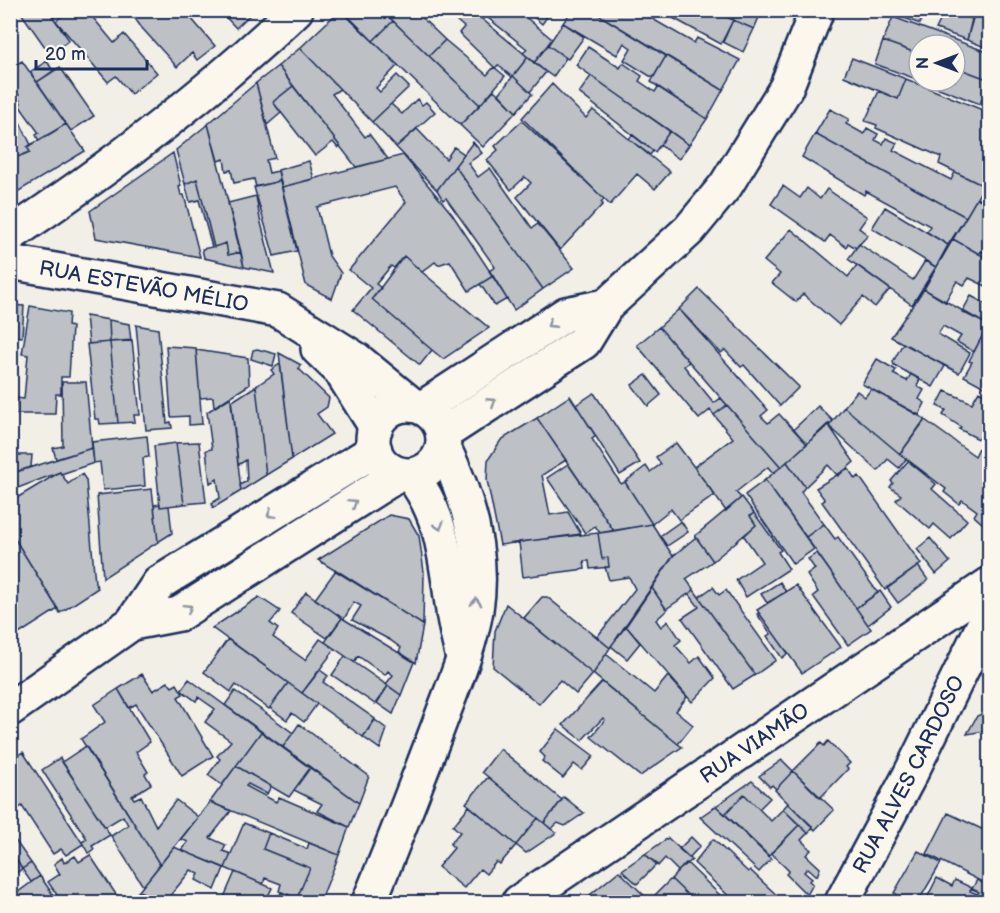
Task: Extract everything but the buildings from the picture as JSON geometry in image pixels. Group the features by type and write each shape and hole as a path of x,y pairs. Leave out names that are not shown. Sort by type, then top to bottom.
{"street":[{"path":"10,235 60,202 204,92 296,10"},
{"path":"132,623 179,614 405,475 422,473 432,466 443,440 584,342 606,306 689,230 726,184 786,88 817,10"},
{"name":"RUA ESTEVÃO MÉLIO","path":"10,262 278,310 356,360 418,406"},
{"path":"10,709 132,623 159,584 375,438 390,409 418,406 566,314 606,306"},
{"name":"RUA ESTEVÃO MÉLIO","path":"278,310 339,370 375,438"},
{"path":"369,903 463,659 477,609 477,559 470,514 443,440 440,423 418,406"},
{"path":"375,438 384,465 405,475 425,494 441,531 452,608 463,659"},
{"name":"RUA VIAMÃO","path":"519,903 990,584"},
{"name":"RUA ALVES CARDOSO","path":"842,903 911,773 990,612"}]}
